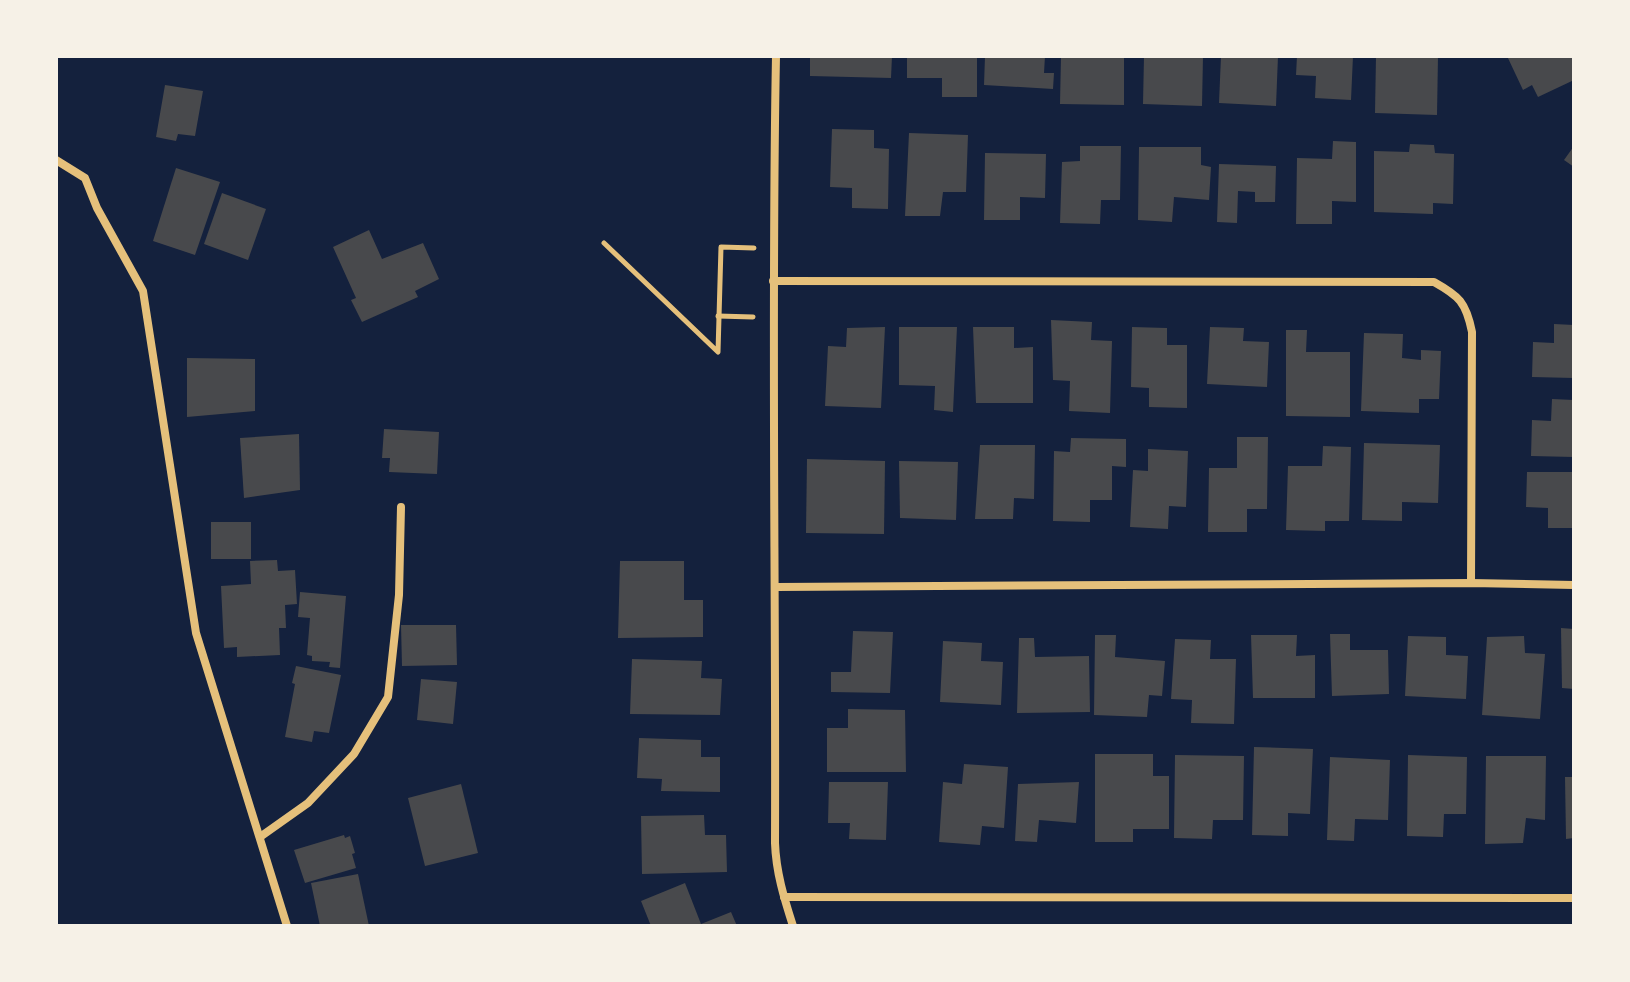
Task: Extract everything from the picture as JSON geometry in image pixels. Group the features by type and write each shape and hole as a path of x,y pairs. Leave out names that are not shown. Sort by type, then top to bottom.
{"street":[{"path":"776,56 773,248 775,843 776,865 793,926"},
{"path":"56,160 85,178 97,208 143,291 196,633 287,926"},
{"path":"773,281 1434,282 1460,300 1468,313 1472,332 1471,583"},
{"path":"260,837 308,803 354,754 388,697 399,595 401,507"},
{"path":"776,587 1574,585"},
{"path":"784,897 1574,898"}],"path":[{"path":"604,243 718,352 721,247 773,248"},
{"path":"718,316 773,317"}],"building":[{"path":"810,56 892,56 891,78 810,76"},
{"path":"907,56 977,56 977,97 942,97 942,78 907,78"},
{"path":"985,56 1045,56 1044,73 1054,73 1053,89 984,85"},
{"path":"1061,56 1124,56 1124,105 1060,104"},
{"path":"1144,56 1203,56 1202,106 1143,104"},
{"path":"1221,56 1278,56 1276,106 1219,103"},
{"path":"1297,56 1353,56 1351,100 1315,98 1316,76 1296,75"},
{"path":"1376,56 1438,56 1437,115 1375,113"},
{"path":"1507,56 1574,56 1574,80 1538,97 1532,85 1523,90"},
{"path":"165,85 203,91 195,136 178,134 176,141 156,137"},
{"path":"832,129 874,130 874,148 889,149 888,209 852,208 852,188 830,187"},
{"path":"909,133 968,135 966,192 943,192 940,216 905,216"},
{"path":"1333,141 1356,142 1356,202 1332,201 1332,224 1296,224 1297,158 1332,159"},
{"path":"1410,144 1434,145 1435,153 1454,154 1453,204 1433,203 1433,214 1374,212 1374,151 1409,152"},
{"path":"1080,146 1121,146 1120,200 1101,200 1100,224 1060,223 1062,162 1080,161"},
{"path":"1574,146 1574,167 1564,160"},
{"path":"1139,147 1201,147 1201,165 1211,167 1209,200 1174,197 1172,222 1138,220"},
{"path":"985,153 1046,154 1045,198 1020,197 1020,220 984,220"},
{"path":"1219,164 1276,166 1275,202 1255,202 1255,192 1238,191 1237,223 1217,222"},
{"path":"176,168 220,182 195,255 153,241"},
{"path":"222,193 266,209 248,260 204,244"},
{"path":"369,230 382,259 423,243 439,279 415,291 418,297 362,322 351,300 356,298 333,247"},
{"path":"1051,320 1092,322 1091,340 1112,341 1110,413 1069,411 1070,381 1053,380"},
{"path":"1554,324 1574,325 1574,378 1532,377 1533,342 1554,343"},
{"path":"885,327 881,408 825,406 828,346 846,347 847,328"},
{"path":"899,327 957,327 953,412 934,410 935,386 899,385"},
{"path":"973,327 1014,327 1014,348 1033,347 1033,403 976,403"},
{"path":"1132,327 1167,328 1167,345 1187,345 1187,408 1149,407 1149,388 1131,387"},
{"path":"1210,327 1244,328 1243,341 1269,342 1267,387 1207,384"},
{"path":"1286,330 1307,330 1306,352 1350,352 1350,417 1286,416"},
{"path":"1364,333 1403,334 1402,358 1421,360 1421,350 1441,351 1439,399 1419,399 1419,413 1361,411"},
{"path":"187,358 255,359 255,411 187,417"},
{"path":"1552,399 1574,400 1574,457 1531,456 1532,420 1551,421"},
{"path":"384,429 439,432 437,474 389,472 390,458 382,458"},
{"path":"299,434 300,490 244,498 240,438"},
{"path":"1237,437 1268,437 1267,509 1247,509 1247,532 1208,532 1209,468 1237,468"},
{"path":"1071,438 1126,439 1126,467 1112,466 1112,500 1090,500 1090,522 1053,521 1054,451 1070,452"},
{"path":"1364,443 1440,445 1438,503 1402,502 1402,521 1362,520"},
{"path":"980,445 1035,445 1034,499 1014,498 1013,519 975,519"},
{"path":"1323,446 1351,447 1349,521 1325,521 1325,531 1286,530 1288,466 1322,466"},
{"path":"1148,449 1188,451 1186,507 1169,506 1168,529 1130,527 1133,470 1148,471"},
{"path":"807,459 885,461 884,534 806,533"},
{"path":"899,461 958,462 956,520 900,518"},
{"path":"1527,472 1574,472 1574,528 1548,528 1548,508 1526,507"},
{"path":"211,522 251,522 251,559 211,559"},
{"path":"277,560 278,571 295,570 297,604 285,605 286,628 279,628 280,655 237,657 237,647 224,648 221,586 251,584 250,561"},
{"path":"620,561 684,561 684,600 703,600 703,637 618,638"},
{"path":"300,592 346,596 340,668 329,667 330,662 312,661 312,656 307,655 310,618 298,617"},
{"path":"401,625 456,625 457,665 402,666"},
{"path":"1561,628 1574,629 1574,689 1562,688"},
{"path":"853,631 893,632 890,693 831,692 831,672 851,672"},
{"path":"1330,634 1350,634 1350,650 1388,650 1389,694 1332,696"},
{"path":"1095,635 1116,635 1115,657 1165,661 1162,696 1149,695 1147,717 1094,715"},
{"path":"1251,635 1297,635 1296,656 1315,655 1315,698 1253,698"},
{"path":"1408,636 1446,637 1446,655 1468,656 1466,699 1405,696"},
{"path":"1524,636 1525,653 1545,654 1540,719 1482,715 1487,637"},
{"path":"1019,638 1034,638 1035,657 1089,656 1090,712 1017,713"},
{"path":"1175,639 1211,640 1210,659 1236,659 1234,724 1191,723 1192,700 1171,699"},
{"path":"943,641 982,643 981,661 1003,662 1001,705 940,702"},
{"path":"632,659 702,661 701,678 722,679 720,715 630,714"},
{"path":"296,666 341,675 329,733 314,731 312,742 285,737"},
{"path":"421,679 457,682 453,724 417,720"},
{"path":"848,709 905,710 906,772 827,772 827,728 848,728"},
{"path":"639,738 701,740 701,757 720,757 720,792 661,791 662,779 637,778"},
{"path":"1254,747 1313,749 1310,814 1288,813 1288,836 1252,835"},
{"path":"1095,754 1153,754 1153,776 1169,776 1169,829 1133,829 1133,842 1095,842"},
{"path":"1175,755 1244,756 1243,820 1213,820 1212,839 1174,838"},
{"path":"1408,755 1467,757 1466,814 1444,814 1443,837 1407,836"},
{"path":"1486,756 1546,756 1545,820 1526,818 1523,843 1485,844"},
{"path":"1330,757 1390,760 1388,820 1355,819 1354,841 1327,840"},
{"path":"964,764 1008,767 1004,828 982,826 980,845 939,842 943,782 962,784"},
{"path":"1565,777 1574,777 1574,838 1566,839"},
{"path":"829,782 888,782 886,840 849,839 850,823 828,823"},
{"path":"1079,782 1076,823 1039,820 1037,842 1015,841 1018,784"},
{"path":"461,784 478,853 425,866 408,798"},
{"path":"704,815 705,835 726,835 727,872 642,874 641,816"},
{"path":"344,835 345,838 350,836 356,868 305,883 294,850"},
{"path":"358,874 369,926 320,926 311,883"},
{"path":"685,883 701,924 731,912 737,926 651,926 641,901"}]}
